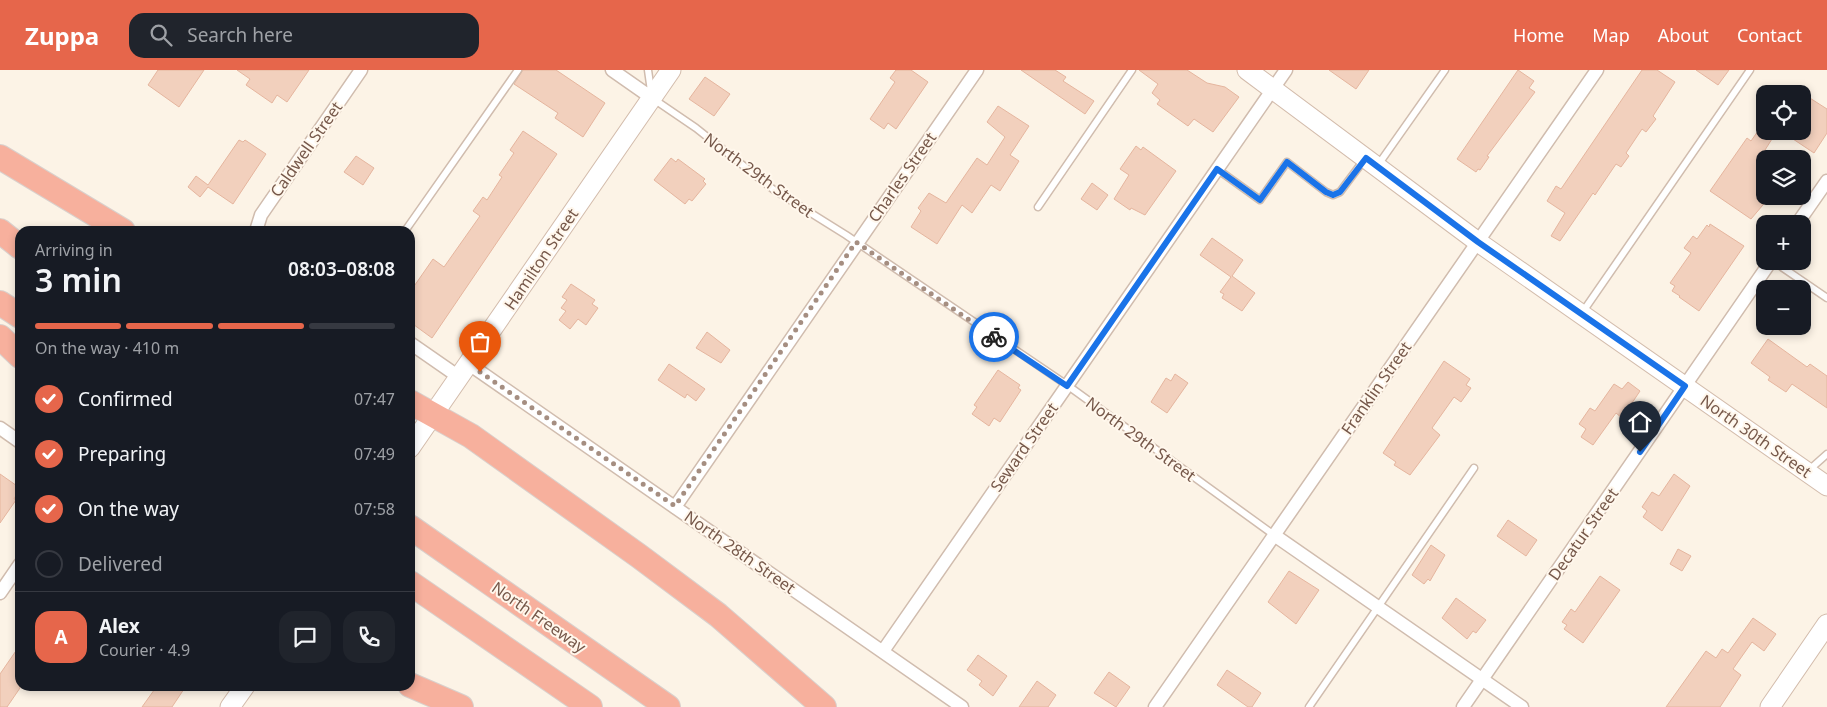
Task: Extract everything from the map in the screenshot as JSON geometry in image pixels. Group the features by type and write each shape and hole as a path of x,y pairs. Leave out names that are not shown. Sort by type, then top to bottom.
{"highway":[{"path":"0,157 115,226"},
{"path":"0,231 15,243"},
{"path":"0,246 15,256"},
{"path":"0,303 15,313"},
{"path":"0,337 15,351"},
{"path":"415,405 479,441 666,575 732,626 824,707"},
{"name":"North Freeway","path":"415,530 668,707"},
{"path":"415,586 590,707"},
{"path":"415,687 461,707"}],"main road":[{"name":"Hamilton Street","path":"415,441 671,70"},
{"name":"North 30th Street","path":"1247,70 1478,242 1827,486"},
{"path":"1770,707 1827,624"},
{"path":"230,707 241,691"}],"street":[{"name":"Caldwell Street","path":"258,226 261,215 361,70"},
{"name":"North 29th Street","path":"612,70 652,98"},
{"name":"Charles Street","path":"675,506 856,242 977,70"},
{"name":"Seward Street","path":"883,651 1286,70"},
{"name":"Franklin Street","path":"1155,707 1597,70"},
{"path":"1803,215 1827,181"},
{"name":"Decatur Street","path":"1462,707 1766,270"},
{"name":"North 28th Street","path":"415,346 464,370 675,506 962,707"},
{"path":"0,428 15,438"},
{"name":"North 29th Street","path":"1274,534 1522,707"},
{"path":"0,593 15,571"}],"lane":[{"path":"409,226 518,70"},
{"path":"648,70 652,98"},
{"path":"1038,207 1132,70"},
{"path":"1217,169 1260,200 1287,162 1326,192 1333,195 1340,192 1372,162 1445,70"},
{"path":"1581,314 1750,70"},
{"name":"North 29th Street","path":"652,98 701,132 774,190 856,242 1067,386 1274,534"},
{"path":"1785,270 1827,298"},
{"path":"1807,472 1827,454"},
{"path":"1309,707 1474,468"}],"building":[{"path":"158,70 204,70 179,107 148,85"},
{"path":"237,70 309,70 287,102 277,95 272,103 246,85 250,79"},
{"path":"523,70 556,70 605,103 583,137 555,118 558,113 514,84"},
{"path":"896,70 911,70 928,82 896,129 888,123 884,129 870,119 895,82 890,78"},
{"path":"1021,70 1055,70 1066,77 1063,81 1094,101 1085,114"},
{"path":"1139,70 1187,70 1207,83 1225,87 1239,97 1213,132 1194,119 1188,126 1157,104 1160,100 1152,93 1158,84"},
{"path":"1329,70 1369,70 1356,89"},
{"path":"1518,70 1534,81 1529,88 1535,92 1487,156 1489,157 1480,170 1478,169 1476,172 1457,159"},
{"path":"1642,70 1657,70 1675,82 1653,116 1656,119 1646,132 1642,129 1626,153 1629,156 1621,167 1616,164 1595,195 1593,193 1560,241 1551,236 1565,213 1547,201 1556,186 1561,189"},
{"path":"1696,70 1729,70 1718,85"},
{"path":"705,77 730,94 714,116 689,99"},
{"path":"1811,99 1827,109 1827,133 1814,153 1794,140 1811,140"},
{"path":"998,106 1029,126 1010,155 1019,161 1000,191 991,185 972,213 962,205 937,244 911,227 921,211 918,208 929,193 946,203 977,158 987,165 1005,137 987,122"},
{"path":"523,131 557,154 432,338 415,326 415,285 433,259 444,267 480,216 473,211 483,197 487,200 502,177 499,175 514,153 510,150"},
{"path":"1756,134 1756,140 1771,140 1765,150 1756,150 1756,205 1763,205 1751,219 1710,191 1747,138 1751,141"},
{"path":"239,140 243,142 245,140 266,154 233,204 208,187 200,197 188,187 196,176 208,185"},
{"path":"1136,146 1141,150 1143,147 1176,171 1145,215 1131,208 1130,210 1114,199 1129,175 1120,169"},
{"path":"356,156 374,168 363,185 344,172"},
{"path":"671,158 676,162 678,159 705,179 703,181 706,184 692,201 689,199 685,204 654,180"},
{"path":"1092,183 1108,195 1097,210 1081,199"},
{"path":"1710,224 1744,246 1699,311 1672,291 1675,286 1670,283 1691,253 1684,248 1693,236 1697,239 1707,225 1709,227"},
{"path":"1212,238 1243,260 1232,276 1255,293 1242,311 1222,298 1224,294 1220,292 1231,277 1200,255"},
{"path":"571,284 595,300 592,304 598,308 586,325 578,319 570,329 559,320 566,311 561,308 567,300 562,297"},
{"path":"707,332 730,350 721,363 696,348"},
{"path":"1768,339 1807,367 1810,364 1827,376 1827,408 1792,384 1786,392 1768,380 1770,377 1751,363"},
{"path":"1444,361 1470,379 1466,385 1471,388 1461,402 1454,397 1432,428 1440,435 1410,475 1394,465 1396,462 1383,453"},
{"path":"669,364 705,389 696,401 687,394 685,398 658,380"},
{"path":"998,370 1020,385 1018,388 1021,390 1000,422 994,418 989,426 972,414 977,407 974,405"},
{"path":"1175,374 1188,383 1167,413 1151,402 1166,378 1171,381"},
{"path":"1628,382 1640,391 1622,418 1616,413 1593,445 1581,437 1586,429 1579,424 1590,408 1595,411 1614,384 1622,389"},
{"path":"0,474 15,484 15,501 0,523"},
{"path":"1674,474 1690,486 1662,531 1643,517 1647,511 1642,507 1652,492 1659,496"},
{"path":"1508,520 1537,540 1526,556 1497,536"},
{"path":"1431,545 1445,555 1430,581 1428,579 1424,584 1412,575"},
{"path":"1678,549 1691,556 1682,571 1670,564"},
{"path":"1289,571 1319,590 1296,624 1268,602"},
{"path":"1600,576 1620,590 1583,643 1564,629 1567,625 1562,622 1571,609 1575,612"},
{"path":"1456,598 1486,620 1476,633 1473,631 1467,639 1442,618"},
{"path":"1753,618 1776,634 1764,651 1752,642 1733,669 1741,675 1720,707 1666,707 1706,651 1716,658 1722,649 1728,653"},
{"path":"15,652 15,691 18,691 7,707 0,707 0,674"},
{"path":"978,655 1007,676 993,696 979,685 982,681 967,670"},
{"path":"1227,670 1261,693 1252,707 1248,707 1217,685"},
{"path":"1109,672 1130,687 1116,707 1094,693"},
{"path":"1037,681 1056,695 1048,707 1019,707"},
{"path":"153,691 183,691 172,707 142,707"}],"way so far":[{"path":"480,372 675,506 856,242 994,337"}],"route":[{"path":"994,337 1067,386 1217,169 1260,200 1287,162 1326,192 1333,195 1340,192 1366,158 1478,242 1685,386 1640,452"}]}
